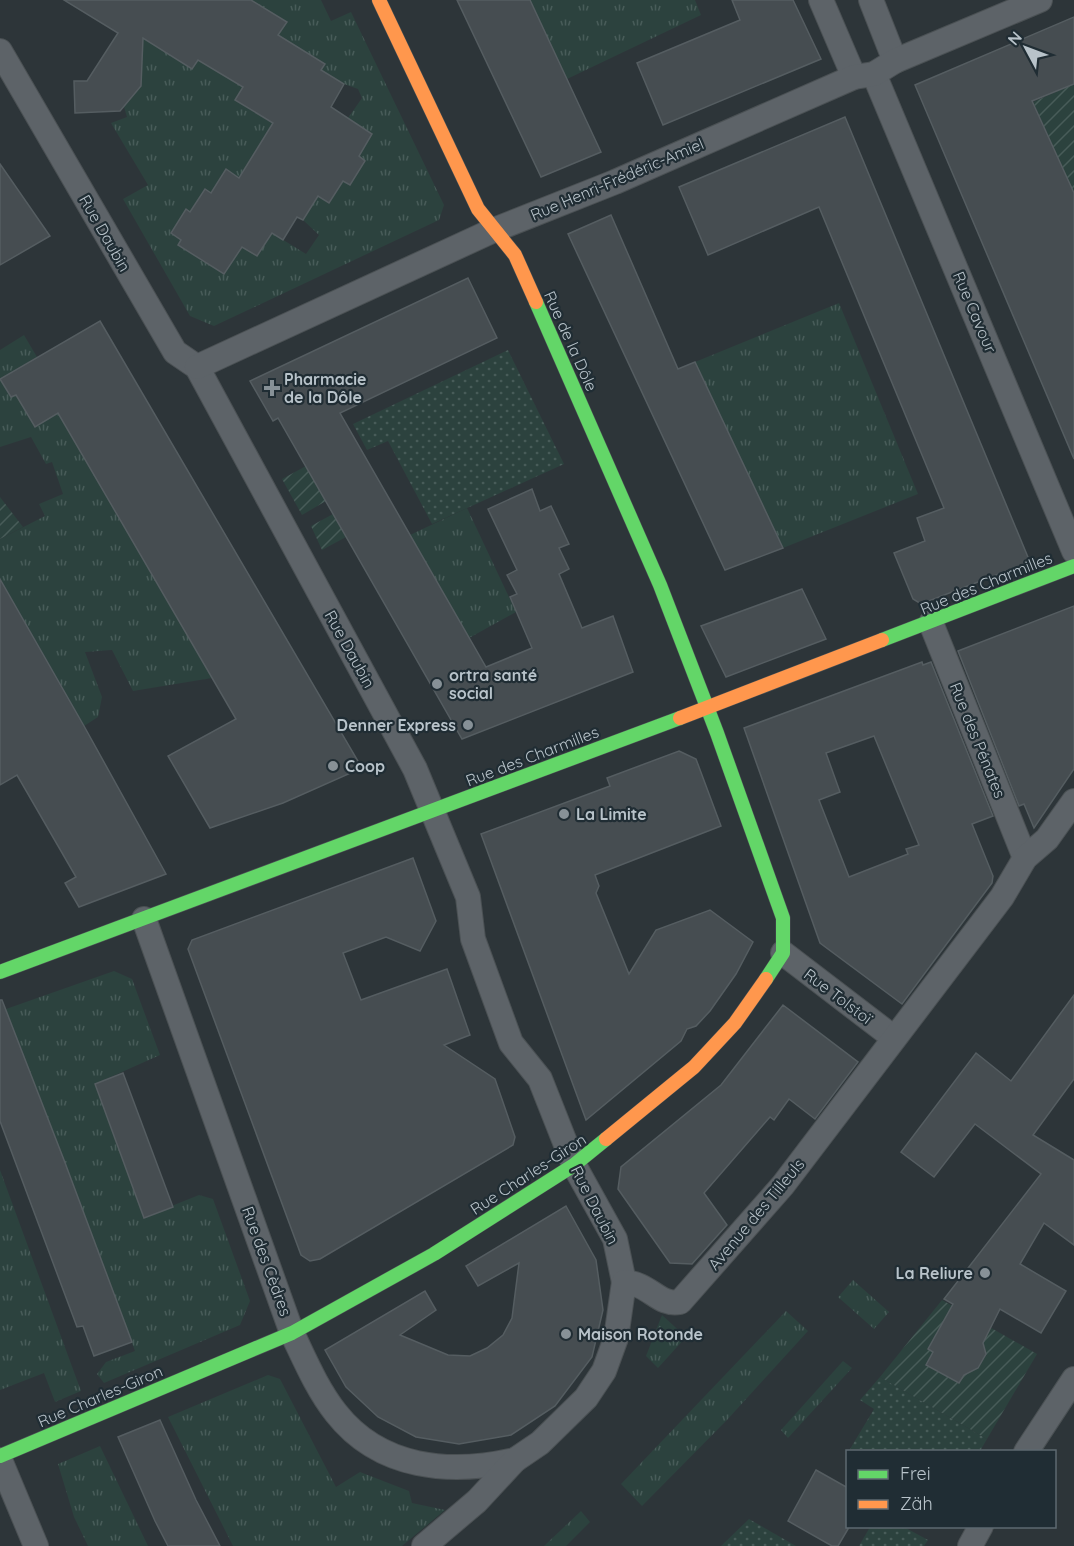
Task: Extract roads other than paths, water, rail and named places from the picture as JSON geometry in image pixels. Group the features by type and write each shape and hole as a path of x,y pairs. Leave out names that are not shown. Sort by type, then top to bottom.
{"street":[{"name":"Rue de la Dôle","path":"379,0 478,209 515,255 660,585 707,708"},
{"name":"Rue Cavour","path":"821,0 864,76 1074,551"},
{"path":"871,0 895,62"},
{"name":"Rue Henri-Frédéric-Amiel","path":"197,366 494,230 615,182 1040,0"},
{"name":"Rue Daubin","path":"0,51 176,352 197,366 415,769 468,897 473,939 511,1043 540,1079 574,1166 615,1239 624,1282"},
{"name":"Rue des Charmilles","path":"0,972 434,812 931,623 1074,566"},
{"name":"Rue des Pénates","path":"931,623 1024,858"},
{"path":"707,708 783,918 783,953"},
{"name":"Avenue des Tilleuls","path":"624,1282 643,1286 663,1301 680,1302 783,1185 1002,897 1024,858 1047,839 1074,801"},
{"name":"Rue des Cèdres","path":"144,919 292,1333 319,1389 355,1435 406,1461 437,1468 488,1466 514,1460"},
{"name":"Rue Tolstoï","path":"783,953 894,1038"},
{"name":"Rue Charles-Giron","path":"0,1458 292,1333 434,1254 574,1166 694,1067 735,1023 783,953"},
{"path":"424,1546 477,1501 514,1460 540,1443 586,1398 604,1371 616,1338 624,1282"},
{"path":"1027,1450 1074,1379"},
{"path":"0,1458 36,1546"},
{"path":"970,1546 980,1528"}],"place":[{"name":"Pharmacie de la Dôle","path":"272,388"},
{"name":"ortra santé social","path":"437,684"},
{"name":"Denner Express","path":"468,725"},
{"name":"Coop","path":"333,766"},
{"name":"La Limite","path":"564,814"},
{"name":"La Reliure","path":"985,1273"},
{"name":"Maison Rotonde","path":"566,1334"}]}
